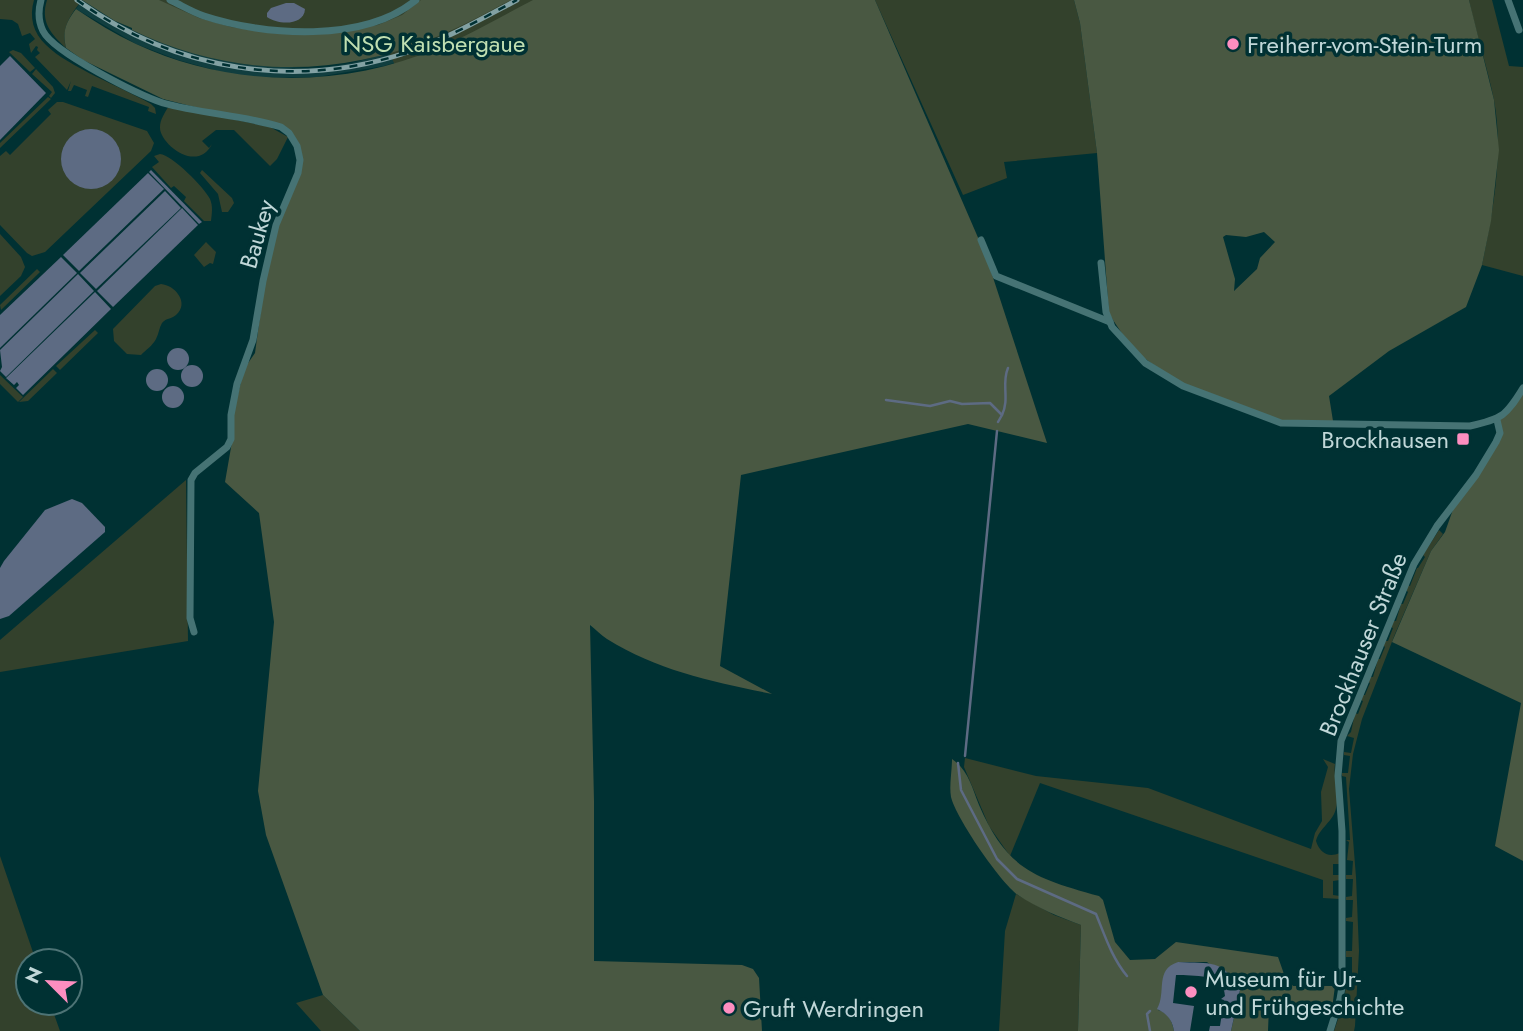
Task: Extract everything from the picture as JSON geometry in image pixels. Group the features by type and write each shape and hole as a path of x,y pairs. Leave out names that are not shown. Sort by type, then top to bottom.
{"street":[{"name":"Baukey","path":"41,0 38,18 44,33 54,45 75,60 163,103 281,127 298,146 298,173 276,225 253,340 237,384 230,439 227,447 195,473 191,481 190,618 194,632"},
{"path":"170,0 201,15 258,29 317,32 383,19 400,12 416,0"},
{"path":"1508,0 1519,30"},
{"path":"981,240 996,276 1110,322"},
{"path":"1101,263 1106,312 1110,322 1145,363 1172,380 1206,396 1281,423 1470,426 1497,420 1523,388"},
{"name":"Brockhauser Straße","path":"1330,1031 1342,987 1342,831 1338,776 1341,741 1413,564 1496,442 1500,433 1497,420"}],"shaded area":[{"path":"82,0 145,36 179,49 243,64 326,67 352,63 410,47 410,58 384,66 317,77 260,78 225,73 178,60 136,44 76,9"},
{"path":"82,0 159,0 199,18 231,27 308,35 378,25 402,15 421,0 511,0 444,34 396,51 358,61 282,67 206,57 169,46 132,30"},
{"path":"533,0 875,0 986,256 1047,443 968,424 741,475 720,666 772,694 708,680 666,667 626,650 590,625 594,961 742,965 753,969 759,978 762,1031 360,1031 323,995 266,835 258,791 274,622 259,513 225,482 233,436 233,415 244,369 255,353 265,280 277,225 301,159 290,131 163,99 83,60 66,48 64,37 66,27 76,9 136,44 210,69 287,78 325,76 364,71 438,48"},
{"path":"1074,0 1469,0 1494,100 1499,150 1491,221 1482,265 1466,307 1389,351 1329,396 1333,421 1281,422 1183,386 1133,350 1109,314 1097,153 1080,23","holes":["1264,232 1275,242 1260,258 1257,269 1234,291 1235,279 1223,237 1246,237"]},
{"path":"1523,388 1523,861 1495,846 1521,703 1392,642 1431,551 1445,532 1456,501 1496,442 1497,420"},
{"path":"952,759 966,774 990,827 1012,858 1040,876 1099,896 1103,900 1115,942 1130,960 1155,959 1176,942 1278,957 1284,974 1293,986 1335,986 1332,1009 1269,1006 1268,1031 1231,1031 1240,991 1207,962 1178,962 1158,1010 1169,1018 1174,1031 1078,1031 1081,925 1018,895 990,864 961,819 951,797"}],"green space":[{"path":"0,0 34,0 33,24 46,45 81,69 151,104 156,114 148,111 149,107 92,86 88,97 85,96 87,90 74,85 71,91 68,91 71,81 67,90 35,57 40,53 38,47 31,53 29,44 35,39 30,33 22,36 18,24 12,20 0,19"},
{"path":"47,0 82,0 66,28 66,48 48,27 45,15"},
{"name":"NSG Kaisbergaue","path":"87,0 764,0 400,76 388,50 353,58"},
{"path":"875,0 1074,0 1080,23 1097,153 1004,162 1007,178 963,195"},
{"path":"1469,0 1492,0 1509,66 1523,67 1523,276 1482,265 1493,203 1497,120"},
{"path":"13,50 21,53 35,68 30,72 9,52"},
{"path":"36,69 53,87 55,93 51,98 49,96 52,92 32,74"},
{"path":"48,97 51,99 0,148 0,143"},
{"path":"57,102 147,131 154,143 151,151 45,252 32,256 0,225 0,156 6,151 10,155 51,114 48,110"},
{"path":"169,106 270,127 288,137 277,159 270,166 234,130 216,130 202,141 209,148 205,153 189,156 172,147 161,134 161,122"},
{"path":"160,154 180,166 207,194 212,204 211,221 204,221 184,201 186,197 174,186 171,188 152,167 159,162 154,156"},
{"path":"202,170 232,198 234,203 228,212 222,212 218,194 200,173"},
{"path":"0,234 21,257 25,267 21,276 0,296"},
{"path":"206,242 216,252 213,264 204,267 194,255"},
{"path":"37,269 40,272 1,310 0,305"},
{"path":"161,284 179,295 182,305 180,310 174,317 162,323 155,341 141,355 127,354 114,341 113,329 155,286"},
{"path":"95,330 98,333 60,370 56,366"},
{"path":"53,369 57,373 28,401 19,402"},
{"path":"0,375 23,397 18,402 0,384"},
{"path":"186,480 188,641 0,672 0,640"},
{"path":"1439,530 1443,534 1431,551 1395,634 1362,719 1353,754 1349,789 1359,951 1355,1026 1354,1031 1334,1031 1342,1007 1348,1001 1346,986 1352,986 1352,957 1346,957 1346,951 1352,951 1353,922 1346,921 1346,918 1352,917 1353,900 1346,900 1346,897 1352,896 1353,879 1346,879 1346,875 1352,875 1353,861 1347,860 1349,842 1346,840 1350,840 1346,777 1342,776 1342,773 1348,773 1350,756 1344,755 1344,752 1351,753 1354,738 1347,736 1351,732 1355,713 1358,714 1370,677 1373,677 1385,647 1383,645 1388,641 1393,621 1396,621 1408,592 1408,585 1410,586 1425,557 1423,555"},
{"path":"965,758 1036,776 1148,788 1311,849 1315,833 1322,821 1321,792 1328,767 1323,759 1335,764 1337,803 1335,813 1316,841 1325,853 1340,853 1340,864 1333,864 1333,875 1339,875 1340,880 1333,881 1333,895 1340,896 1340,899 1323,898 1323,880 1040,783 1010,856 989,826 964,767"},
{"path":"0,856 31,947 14,947 14,1017 55,1017 60,1031 0,1031"},
{"path":"1016,894 1054,915 1081,925 1078,1031 999,1031 1005,931"},
{"path":"323,995 360,1031 321,1031 296,1003"}],"water":[{"path":"294,3 305,9 304,15 290,22 267,17 271,8"},
{"path":"10,56 46,93 0,140 0,66"},
{"path":"91,129 112,138 121,159 112,180 91,189 70,180 61,159 70,138"},
{"path":"151,170 202,222 199,224 149,172"},
{"path":"148,173 164,189 79,271 63,255"},
{"path":"165,191 181,208 96,289 80,273"},
{"path":"182,208 198,225 113,307 97,291"},
{"path":"61,257 77,273 0,348 0,315"},
{"path":"78,274 94,291 6,377 0,371 0,350"},
{"path":"95,292 111,309 23,395 16,388 19,385 17,382 14,385 6,378"},
{"path":"178,348 186,351 189,359 186,367 178,370 170,367 167,359 170,351"},
{"path":"192,365 200,368 203,376 200,384 192,387 184,384 181,376 184,368"},
{"path":"157,369 165,372 168,380 165,388 157,391 149,388 146,380 149,372"},
{"path":"173,386 181,389 184,397 181,405 173,408 165,405 162,397 165,389"},
{"path":"72,499 82,503 105,527 105,532 9,616 0,619 0,568 4,561 45,510"},
{"path":"1178,962 1215,965 1234,980 1240,990 1231,1031 1209,1031 1210,1026 1220,1026 1224,1000 1221,999 1225,996 1219,983 1206,977 1176,975 1173,1003 1194,1006 1190,1031 1174,1031 1168,1017 1157,1009 1163,976 1166,970"}],"waterway":[{"path":"1002,415 1008,368"},
{"path":"886,400 930,406 950,401 962,404 990,403 1002,415 998,422"},
{"path":"965,756 997,431"},
{"path":"958,763 961,790 997,859 1017,879 1096,914 1113,954 1127,976"},
{"path":"1150,1011 1147,1014 1150,1031"}],"railway":[{"path":"77,0 154,44 196,58 238,67 281,71 324,70 368,63 411,51 452,34 517,0"}],"place":[{"name":"Freiherr-vom-Stein-Turm","path":"1233,44"},
{"name":"Brockhausen","path":"1463,439"},
{"name":"Museum für Ur- und Frühgeschichte","path":"1191,992"},
{"name":"Gruft Werdringen","path":"729,1008"}]}
